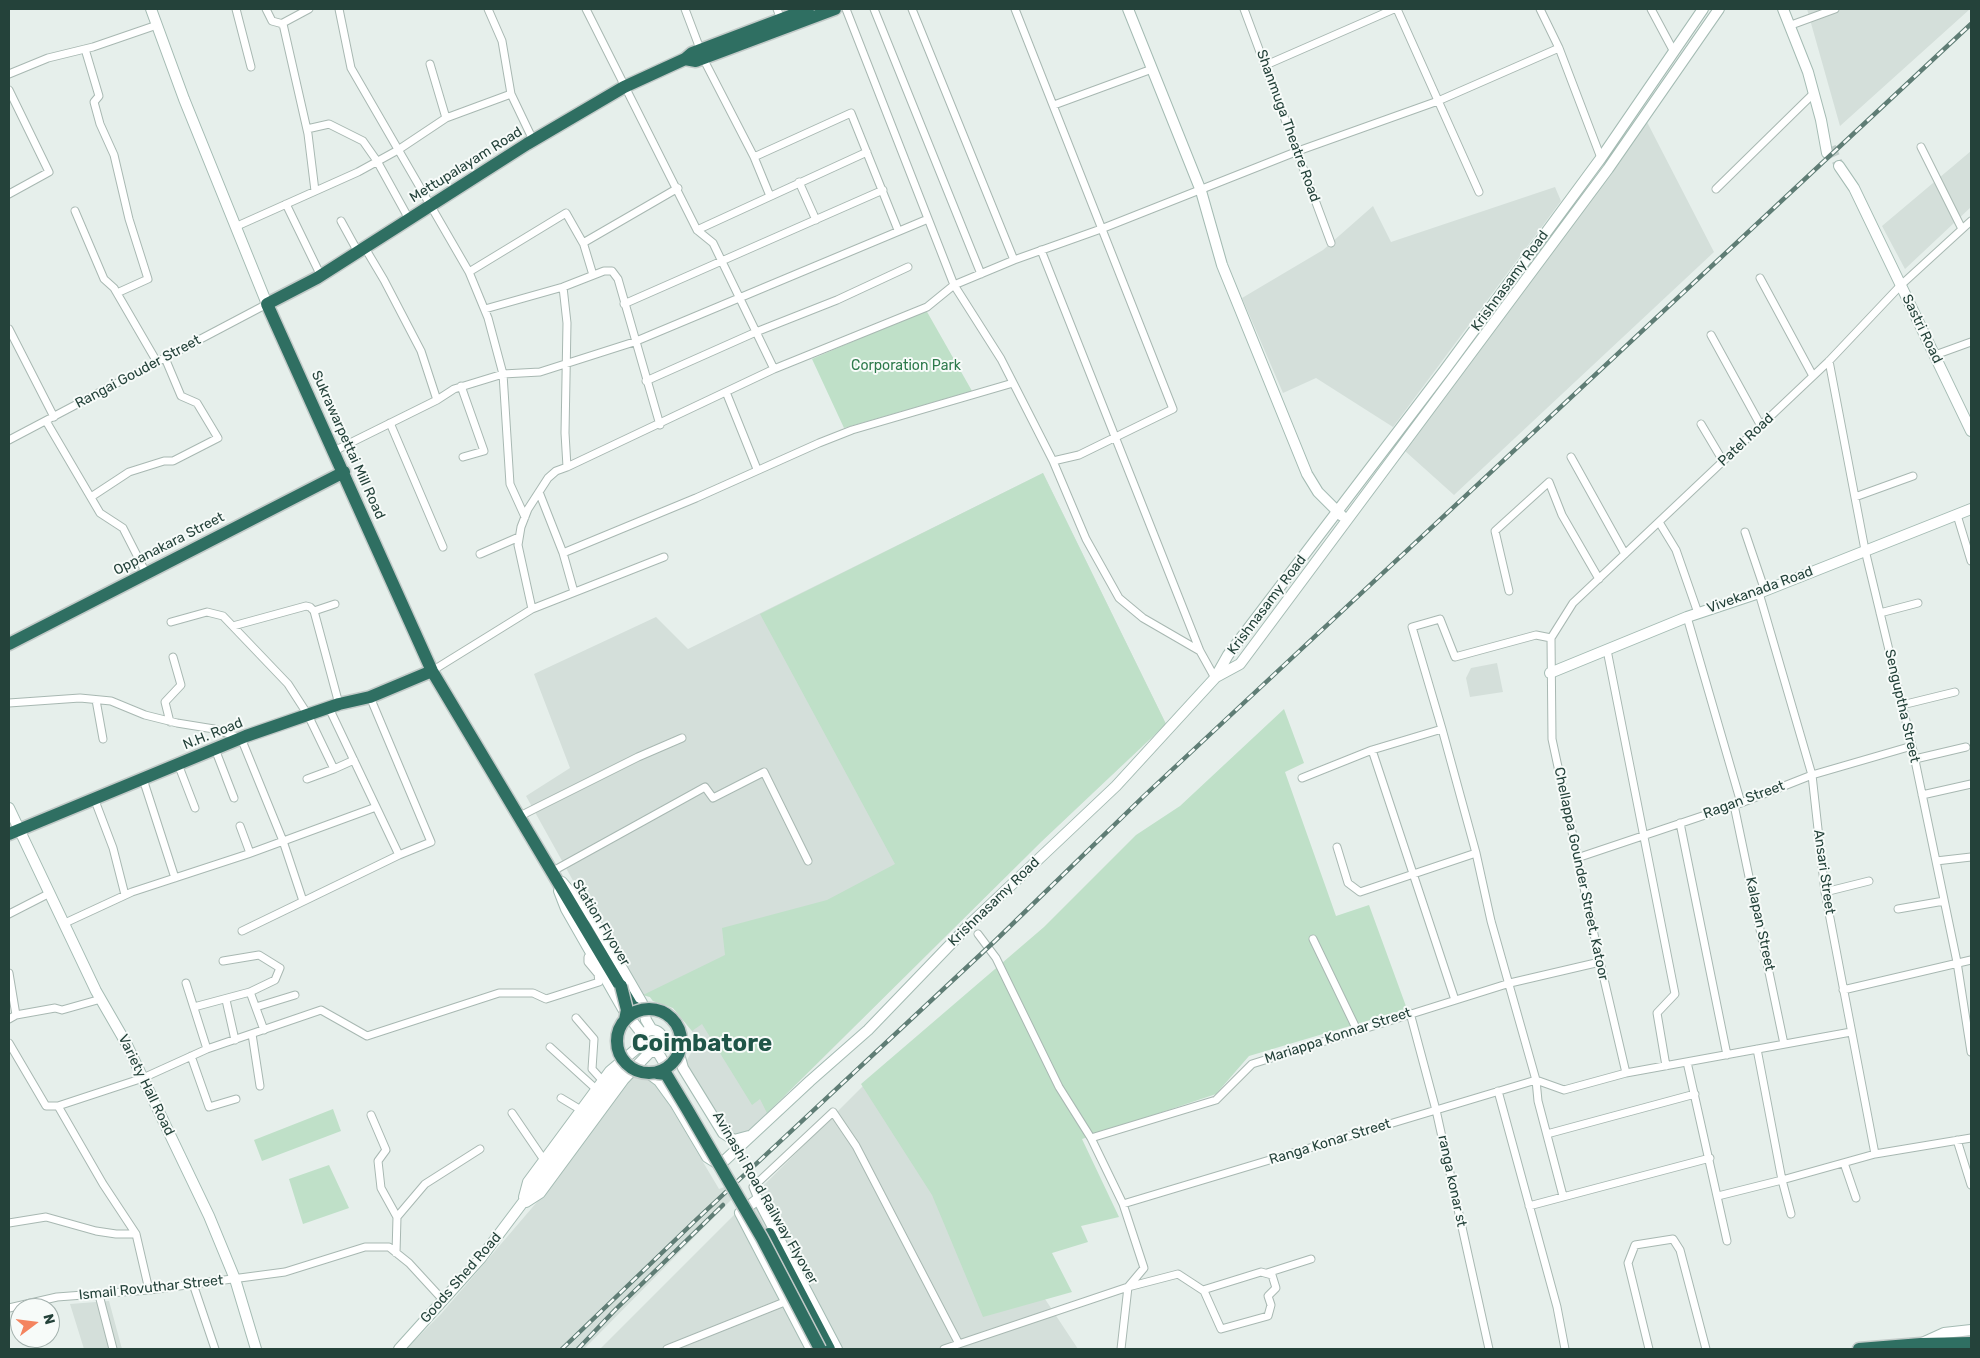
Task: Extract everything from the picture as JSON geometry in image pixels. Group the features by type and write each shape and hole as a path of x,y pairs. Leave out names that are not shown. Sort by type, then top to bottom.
{"highway":[{"name":"Mettupalayam Road","path":"703,56 779,14 808,9"},
{"name":"Mettupalayam Road","path":"267,304 321,276 533,140 624,87 685,59 703,56 835,9"},
{"name":"Sukrawarpettai Mill Road","path":"267,304 432,671 554,873"},
{"name":"Oppanakara Street","path":"9,644 344,472"},
{"name":"N.H. Road","path":"13,832 241,738 334,706 370,697 432,671"},
{"name":"Station Flyover","path":"554,873 632,1006 639,1010"},
{"name":"Station Flyover","path":"621,986 627,1010 625,1020 620,1028 617,1047 627,1064"},
{"path":"625,1020 639,1010 649,1008 660,1010 676,1023 681,1038 665,1066 640,1072 627,1064"},
{"name":"Avinashi Road Railway Flyover","path":"665,1066 666,1074 762,1238 811,1349"},
{"name":"Avinashi Road Railway Flyover","path":"665,1066 679,1080 786,1265 829,1349"},
{"path":"1859,1349 1921,1344 1950,1345 1971,1343"}],"main road":[{"name":"Sukrawarpettai Mill Road","path":"151,9 267,304"},
{"path":"1128,9 1201,191 1222,265 1307,474 1318,492 1347,521"},
{"name":"Krishnasamy Road","path":"754,1133 745,1138 734,1140 723,1133 684,1068 665,1066 658,1081 707,1156 716,1163 723,1162 868,1030 970,924 1116,786 1215,678 1228,655 1338,511 1601,158 1673,50 1703,9"},
{"path":"1215,678 1240,664 1608,169 1720,9"},
{"path":"1782,9 1808,72 1829,150 1827,121 1788,9"},
{"name":"Sastri Road","path":"1838,168 1854,188 1971,431"},
{"name":"Vivekanada Road","path":"1550,674 1687,617 1762,592 1971,509"},
{"name":"Variety Hall Road","path":"9,808 13,832 65,923 101,999 126,1043 209,1216 235,1279 256,1349"},
{"path":"554,873 557,887 566,909 623,1009 665,1066"},
{"path":"521,1205 540,1193 649,1043 642,1003 594,920 554,873"},
{"path":"521,1205 528,1182 614,1066 649,1043"},
{"name":"Goods Shed Road","path":"399,1349 482,1258 627,1064"},
{"path":"811,1349 740,1213 758,1200 837,1349"},
{"path":"1921,1344 1944,1333 1971,1330"}],"street":[{"path":"236,9 251,67"},
{"path":"266,9 272,21 282,24 309,9"},
{"path":"338,9 351,68 469,272 484,309 499,354 503,374 510,484 525,517"},
{"path":"488,9 502,41 511,94 533,140"},
{"path":"586,9 624,87 678,188 697,230 713,243 774,369"},
{"path":"685,9 703,56 754,157 770,196"},
{"path":"846,9 954,285 1001,359 1053,461 1086,539 1119,598 1143,618 1200,651"},
{"path":"874,9 981,274"},
{"path":"912,9 1014,260"},
{"path":"1015,9 1173,409 1079,455 1053,461"},
{"name":"Shanmuga Theatre Road","path":"1244,9 1331,243"},
{"path":"1266,65 1395,9 1479,192"},
{"path":"1540,9 1559,48 1601,158"},
{"path":"1651,9 1673,50"},
{"path":"1794,24 1835,9"},
{"path":"282,24 307,129 315,191"},
{"path":"9,74 48,58 85,49 157,25"},
{"path":"532,609 518,545 519,537 525,517 548,478 556,471 660,425 774,369 927,307 954,285 1014,260 1201,191 1298,151 1438,101 1559,48"},
{"path":"85,49 99,96 94,102 100,124 114,155 129,218 148,279 117,293"},
{"path":"430,64 446,118"},
{"path":"1054,105 1152,69"},
{"path":"9,90 49,172 9,194"},
{"path":"1716,189 1814,93"},
{"path":"236,226 377,161 398,150 446,118 511,94"},
{"path":"754,157 851,113 898,230"},
{"path":"307,129 329,124 363,141 377,161 409,219"},
{"path":"1921,147 1962,230"},
{"path":"697,230 867,152"},
{"path":"799,182 816,220"},
{"path":"584,242 678,188"},
{"path":"624,304 883,190"},
{"path":"286,204 321,276"},
{"path":"75,211 104,279 117,293 157,362"},
{"path":"469,272 566,213 584,242 593,275"},
{"path":"334,452 461,386 503,374 540,372 634,342 928,219"},
{"path":"341,221 384,280 421,351 437,400"},
{"name":"Patel Road","path":"1551,638 1573,603 1761,426 1901,286 1971,221"},
{"path":"1041,250 1200,651 1215,678"},
{"path":"646,381 756,332 837,300 908,267"},
{"path":"484,309 563,287 604,271 612,271 618,279 634,342 660,425"},
{"path":"1760,278 1813,376"},
{"path":"563,287 567,323 565,433 567,467"},
{"name":"Rangai Gouder Street","path":"9,440 267,304"},
{"path":"9,329 54,417"},
{"path":"1711,335 1761,426"},
{"path":"1935,355 1971,342"},
{"path":"91,497 129,472 164,461 173,461 218,438 198,403 181,396 165,358"},
{"name":"Senguptha Street","path":"1828,361 1865,550 1912,746 1957,962 1971,1052"},
{"path":"563,553 852,430 1013,383"},
{"path":"461,386 484,451 463,457"},
{"path":"726,392 758,469"},
{"path":"46,421 100,513 124,528 146,573"},
{"path":"390,423 443,548"},
{"path":"1701,424 1723,462"},
{"path":"1571,457 1625,554"},
{"path":"1855,497 1913,476"},
{"path":"1509,591 1495,531 1549,482 1562,515 1598,579"},
{"path":"540,492 563,553 574,592"},
{"path":"1957,516 1971,561"},
{"path":"1659,522 1676,550 1698,613"},
{"name":"Ansari Street","path":"1745,532 1812,775 1825,892 1875,1154"},
{"path":"480,554 519,537"},
{"path":"432,671 532,609 664,557"},
{"path":"1880,614 1918,603"},
{"path":"314,611 335,604"},
{"path":"233,626 306,606 314,611 334,706 354,760 399,855"},
{"path":"172,622 207,612 223,616 288,684 308,715 334,768"},
{"path":"1687,617 1737,804"},
{"path":"1550,674 1551,638 1536,635 1455,657 1440,619 1412,627 1476,853 1491,921 1536,1080 1538,1101 1563,1196"},
{"path":"1607,650 1675,994 1657,1013 1666,1066"},
{"path":"170,722 165,702 181,686 173,657"},
{"name":"Chellappa Gounder Street, Katoor","path":"1550,674 1552,739 1626,1073"},
{"path":"1902,705 1955,692"},
{"path":"242,931 399,855 431,842 370,697"},
{"path":"9,703 80,698 111,701 145,715 170,722 214,729 241,738 283,841 303,901"},
{"path":"96,700 103,739"},
{"path":"1302,778 1372,750 1442,729"},
{"path":"520,816 638,757 682,738"},
{"name":"Ragan Street","path":"1577,858 1737,804 1812,775 1912,746"},
{"path":"1914,758 1966,747"},
{"path":"215,749 234,798"},
{"path":"1372,750 1454,1000"},
{"path":"307,778 354,760"},
{"path":"178,764 195,808"},
{"path":"554,873 705,787 713,798 764,772 808,861"},
{"path":"143,778 175,878"},
{"path":"1922,794 1971,784"},
{"path":"94,798 113,848 125,895"},
{"name":"Kalapan Street","path":"1737,804 1784,1044"},
{"path":"65,923 125,895 250,853 376,807"},
{"path":"1680,823 1727,1054"},
{"path":"240,826 250,853"},
{"path":"1337,847 1348,883 1360,892 1476,853"},
{"path":"1936,861 1971,856"},
{"path":"1825,892 1869,881"},
{"path":"10,912 50,894"},
{"path":"1898,909 1944,902"},
{"path":"978,934 996,958 1059,1087 1091,1138 1123,1204 1144,1268 1128,1287 1121,1349"},
{"path":"1313,939 1357,1030"},
{"path":"194,1007 226,1000 250,992 275,980 280,968 259,954 223,961"},
{"path":"9,1043 46,1106 58,1106 143,1078 208,1049 321,1010 367,1036 499,993 533,993 546,999 599,982 598,974 588,962 588,956 592,955"},
{"path":"1843,990 1971,960"},
{"name":"Mariappa Konnar Street","path":"1091,1138 1216,1100 1252,1064 1510,983 1600,962"},
{"path":"9,973 16,1015"},
{"path":"186,983 208,1049"},
{"path":"250,992 264,1030"},
{"path":"256,1007 295,995"},
{"path":"9,1019 16,1015 55,1008 62,1010 101,999"},
{"path":"226,1000 235,1040"},
{"name":"ranga konar st","path":"1410,1013 1436,1110 1489,1349"},
{"path":"576,1018 594,1039 592,1069 600,1084"},
{"path":"1536,1080 1564,1090 1626,1073 1851,1032"},
{"path":"252,1034 260,1086"},
{"path":"550,1047 600,1084"},
{"path":"1757,1049 1782,1180 1791,1214"},
{"path":"191,1056 209,1107 236,1099"},
{"path":"1687,1062 1710,1158 1727,1241"},
{"name":"Ranga Konar Street","path":"1123,1204 1536,1080"},
{"path":"1498,1091 1557,1307 1565,1349"},
{"path":"1547,1134 1695,1094"},
{"path":"560,1098 581,1110"},
{"path":"58,1106 103,1184 136,1234 149,1290"},
{"path":"758,1200 753,1187 833,1112 856,1146 959,1344"},
{"path":"512,1113 544,1160"},
{"path":"371,1115 386,1150 378,1161 381,1188 398,1217 396,1253 443,1300"},
{"path":"1718,1196 1875,1154 1971,1138"},
{"path":"1957,1140 1971,1185"},
{"path":"398,1217 425,1184 480,1149"},
{"path":"1529,1206 1710,1158"},
{"path":"1844,1163 1856,1198"},
{"path":"9,1223 46,1217 96,1231 136,1234"},
{"path":"1648,1349 1628,1263 1635,1245 1673,1239 1680,1250 1706,1349"},
{"name":"Ismail Rovuthar Street","path":"9,1308 57,1297 149,1290 285,1272 365,1247 389,1247 396,1253"},
{"path":"1267,1274 1311,1259"},
{"path":"944,1349 1128,1287 1178,1274 1202,1290 1221,1329 1268,1316 1271,1305 1268,1296 1276,1288 1272,1275 1261,1272 1202,1290"},
{"path":"193,1284 215,1349"},
{"path":"99,1295 113,1349"},
{"path":"667,1349 787,1301"}],"shaded area":[{"path":"1807,9 1970,9 1840,126"},
{"path":"1647,122 1714,252 1454,495 1405,451"},
{"path":"1971,151 1971,207 1905,269 1882,226"},
{"path":"1555,187 1561,201 1393,427 1316,378 1283,393 1242,298 1323,250 1373,206 1391,242"},
{"path":"1043,473 1166,724 1042,841 744,1136 738,1137 727,1131 687,1067 687,1060 691,1053 692,1031 673,1008 653,1001 650,997 643,995 576,886 526,796 570,768 534,674 656,617 688,649"},
{"path":"1497,663 1503,692 1470,697 1466,678 1471,668"},
{"path":"888,1061 1078,1349 600,1349"},
{"path":"631,1076 655,1081 719,1189 727,1186 732,1199 584,1349 406,1349 441,1314 549,1188"},
{"path":"109,1301 122,1349 84,1349 70,1304"}],"green space":[{"name":"Corporation Park","path":"926,310 972,391 844,428 812,359"},
{"path":"1043,473 1166,724 1042,841 767,1113 760,1099 752,1105 702,1024 692,1031 673,1008 653,1001 650,997 643,995 725,955 722,928 827,900 895,864 760,614"},
{"path":"1284,709 1304,763 1285,772 1336,916 1369,905 1407,1009 1249,1056 1216,1094 1082,1139 1119,1217 1081,1226 1088,1242 1052,1253 1072,1292 983,1317 932,1195 861,1084 1044,927 1136,835 1180,806"},
{"path":"333,1109 341,1131 262,1161 254,1140"},
{"path":"329,1165 349,1208 303,1224 289,1179"}],"tunnel":[{"path":"1831,147 1839,166"}],"railway":[{"path":"562,1349 697,1219 996,940 1144,796 1971,24"},
{"path":"578,1349 615,1310 723,1205"}],"district":[{"name":"Coimbatore","path":"702,1044"}]}
